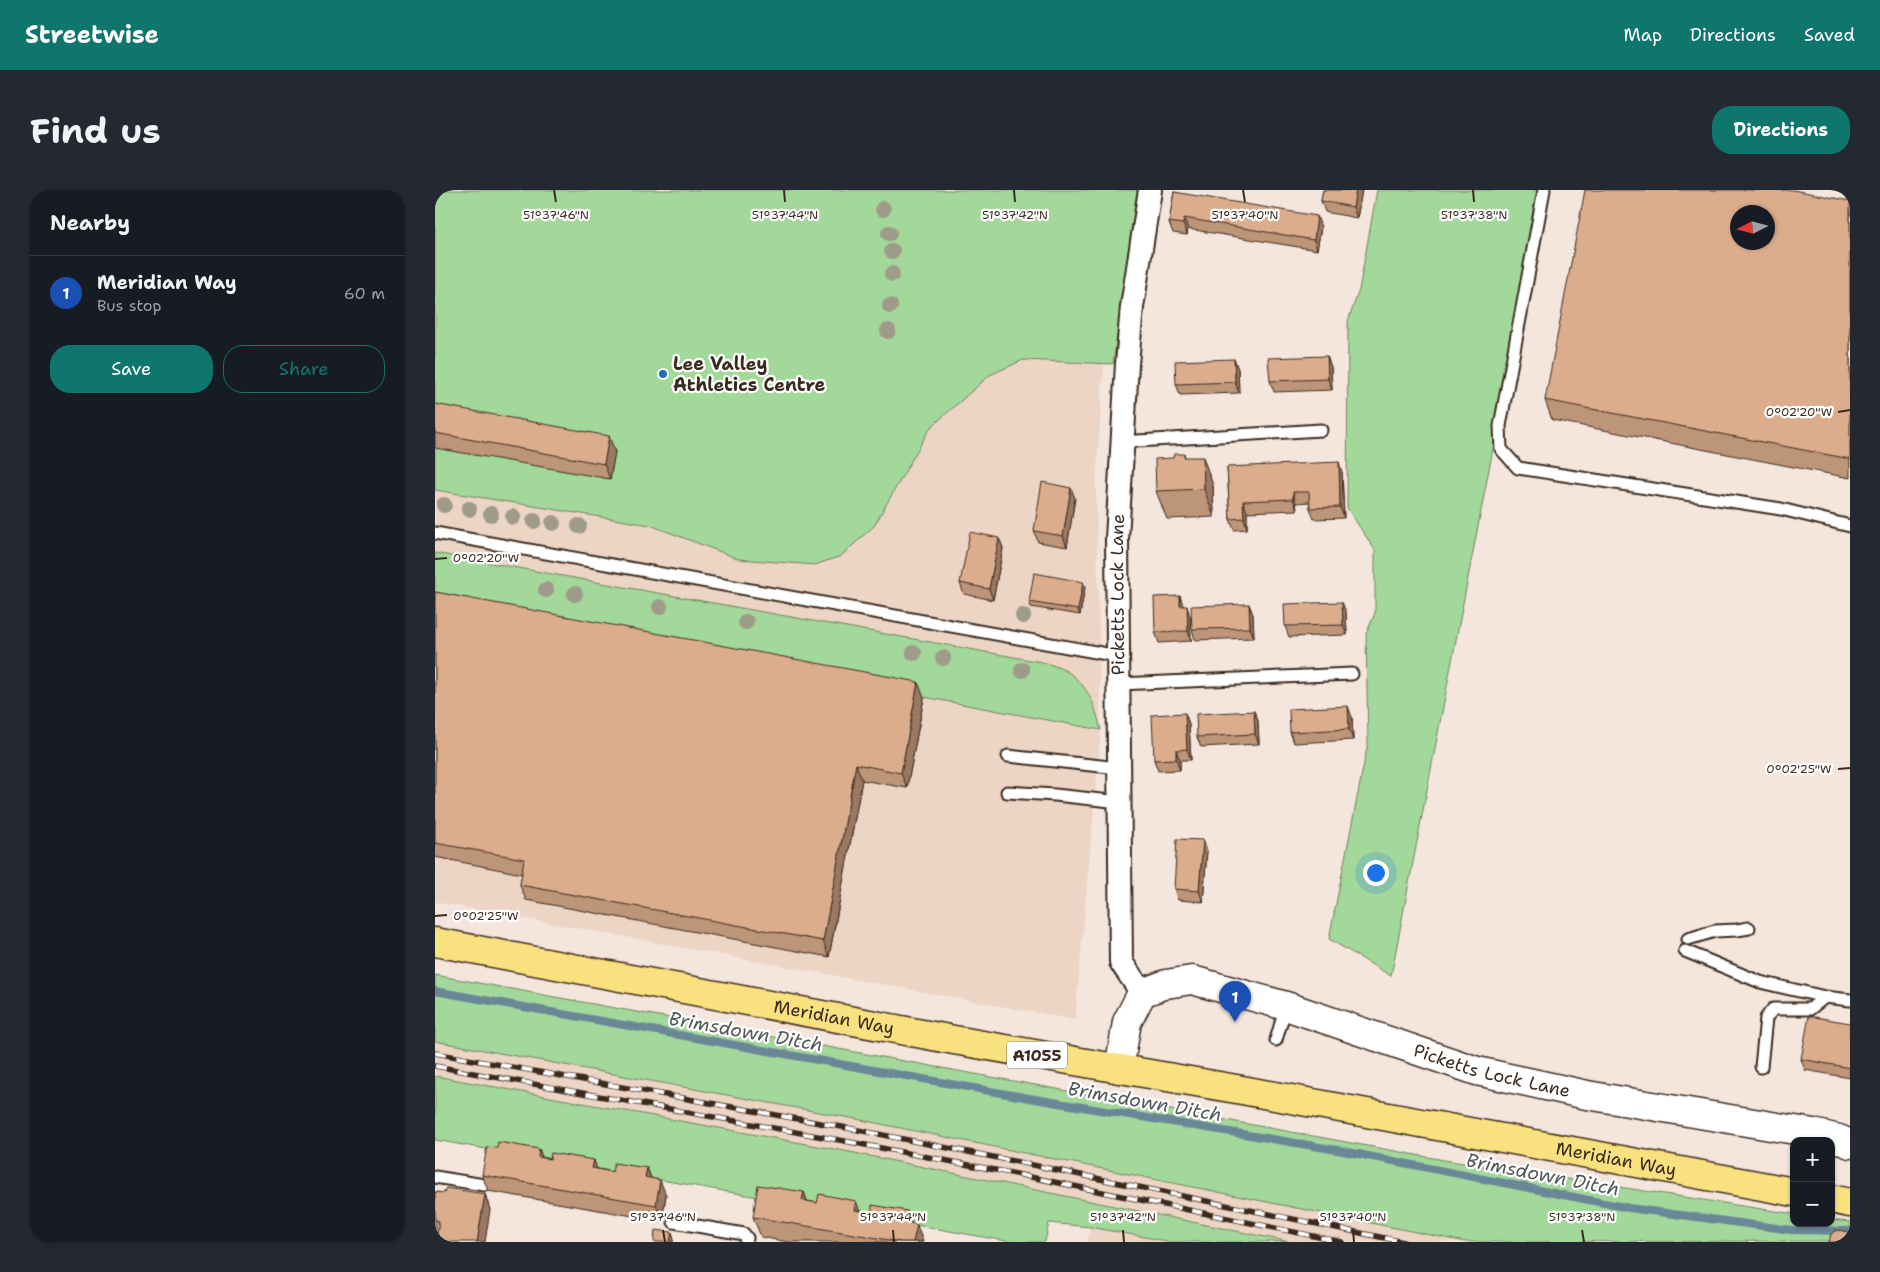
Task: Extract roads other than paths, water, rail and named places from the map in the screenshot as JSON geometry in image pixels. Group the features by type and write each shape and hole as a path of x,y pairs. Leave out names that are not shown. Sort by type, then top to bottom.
{"main road":[{"name":"Meridian Way","path":"435,942 954,1040 1262,1094 1790,1191"},
{"path":"1835,1200 1850,1203"}],"street":[{"name":"Picketts Lock Lane","path":"1150,190 1132,307 1121,442 1117,540 1121,962 1142,993 1166,984 1191,980 1286,1006 1477,1071 1587,1096 1813,1132 1850,1144"},
{"path":"1119,1069 1127,1022 1142,993"}],"lane":[{"path":"1543,190 1500,426 1501,449 1512,462 1518,468 1781,509 1850,526"},
{"path":"1121,442 1321,430"},
{"path":"435,533 1118,656"},
{"path":"1118,684 1352,674"},
{"path":"1008,756 1119,768"},
{"path":"1007,792 1120,802"},
{"path":"1749,928 1715,931 1687,945 1760,982 1825,997 1850,1000"},
{"path":"1761,1067 1766,1018 1773,1009 1810,1009 1825,997"},
{"path":"1275,1040 1286,1006"},
{"path":"435,1177 484,1186"},
{"path":"674,1222 744,1234 747,1238 746,1242"}],"waterway":[{"name":"Brimsdown Ditch","path":"435,991 1029,1098 1343,1151 1629,1208 1791,1230 1850,1231"}],"railway":[{"path":"435,1053 853,1129 1404,1242"},
{"path":"435,1066 1016,1174 1342,1242"}],"place":[{"name":"Lee Valley Athletics Centre","path":"663,374"},
{"name":"Meridian Way","path":"1235,1022"}]}
